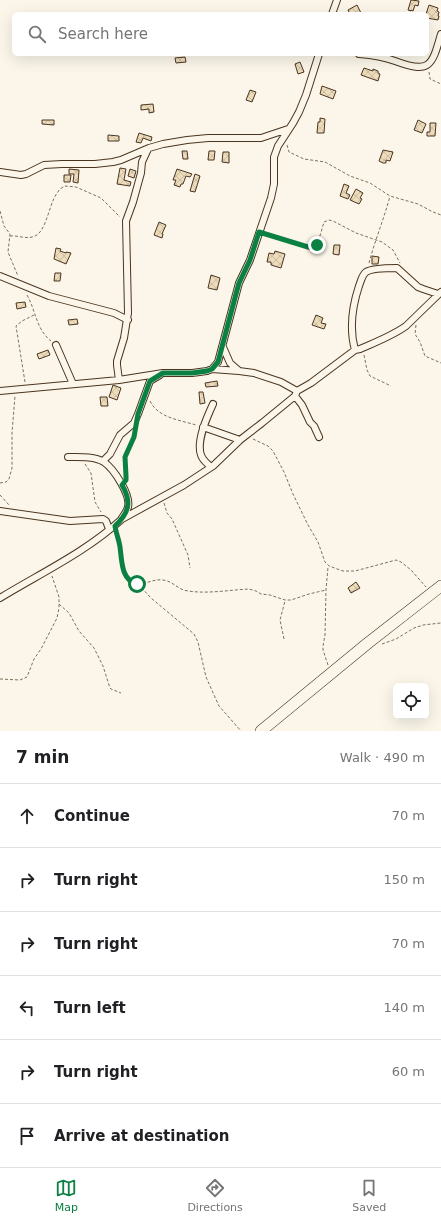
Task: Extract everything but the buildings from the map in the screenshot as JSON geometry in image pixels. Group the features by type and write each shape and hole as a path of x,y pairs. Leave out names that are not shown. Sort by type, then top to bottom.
{"highway":[{"path":"261,731 368,642 438,588"}],"street":[{"path":"333,12 337,0"},
{"path":"373,56 387,58 407,66 422,68 430,63 433,58 441,34"},
{"path":"212,369 218,362 239,283 250,260 271,198 274,184 274,157 278,146 293,123 306,95 318,56"},
{"path":"0,172 21,175 44,165 95,164 113,162 130,157 149,148 187,140 208,138 261,138 287,131"},
{"path":"119,380 117,361 128,320 126,221 141,173 142,162 149,148"},
{"path":"358,350 351,321 356,294 365,273 386,268 397,268 423,289 440,293"},
{"path":"0,276 49,296 114,313 128,320"},
{"path":"0,598 75,554 112,528 122,519 190,481 211,467 296,393 358,350 391,336 406,326 440,293"},
{"path":"56,345 73,384"},
{"path":"223,347 230,363 239,371"},
{"path":"0,391 119,380 163,373 192,373 212,369 254,373 281,382 296,393 319,437"},
{"path":"103,461 110,454 120,435 134,423 150,381 163,373"},
{"path":"211,467 204,461 200,451 203,427 212,404"},
{"path":"203,427 243,438"},
{"path":"68,456 91,458 103,461 108,465 126,491 128,506 122,519"},
{"path":"0,511 70,521 86,521 97,518 106,521 112,528"}],"path":[{"path":"430,79 441,84"},
{"path":"287,131 289,152 308,161 325,162 350,176 370,183 390,196 418,204 441,215"},
{"path":"10,236 36,236 42,229 52,201 58,191 65,186 76,187 101,198 116,214 126,221"},
{"path":"365,273 369,265 390,196"},
{"path":"0,211 1,220 10,236 8,245 10,258 21,284 30,300 43,333 56,345"},
{"path":"259,232 314,248 324,222 329,220 356,233 376,239 393,250 400,263 400,269"},
{"path":"26,389 16,326 22,321 35,315"},
{"path":"413,319 416,324 415,334 420,342 425,356 441,363"},
{"path":"358,350 366,360 367,370 370,376 391,386"},
{"path":"0,483 6,482 9,479 12,468 12,433 16,390"},
{"path":"145,393 157,411 164,415 203,427"},
{"path":"122,485 126,480 125,457 134,437 135,429"},
{"path":"243,438 268,446 273,451 318,542 325,562 329,566 343,571 355,571 396,560 411,570 424,586 438,588"},
{"path":"81,457 91,473 95,502 106,521"},
{"path":"0,495 16,513"},
{"path":"162,496 167,513 172,519 188,555 190,568"},
{"path":"112,528 120,546 124,572 129,580 137,584 151,598 192,631 198,642 206,677 219,706 241,731"},
{"path":"329,566 326,590 325,635 323,650 328,666 333,672"},
{"path":"0,679 20,680 27,677 34,659 41,649 57,618 59,597 49,569"},
{"path":"137,584 161,579 170,581 184,591 189,592 204,593 249,589 261,594 270,595 285,600 300,598 326,590"},
{"path":"284,639 280,620 285,600"},
{"path":"59,603 69,613 79,631 94,648 103,666 110,688 121,693"},
{"path":"368,642 380,644 396,639 423,624 441,623"}],"route":[{"path":"137,584 129,580 124,572 115,526 122,519 128,506 126,491 122,485 126,480 125,457 134,437 138,414 150,381 163,373 192,373 207,371 212,369 218,362 239,283 250,260 259,232 308,247 316,248 317,245"}]}
